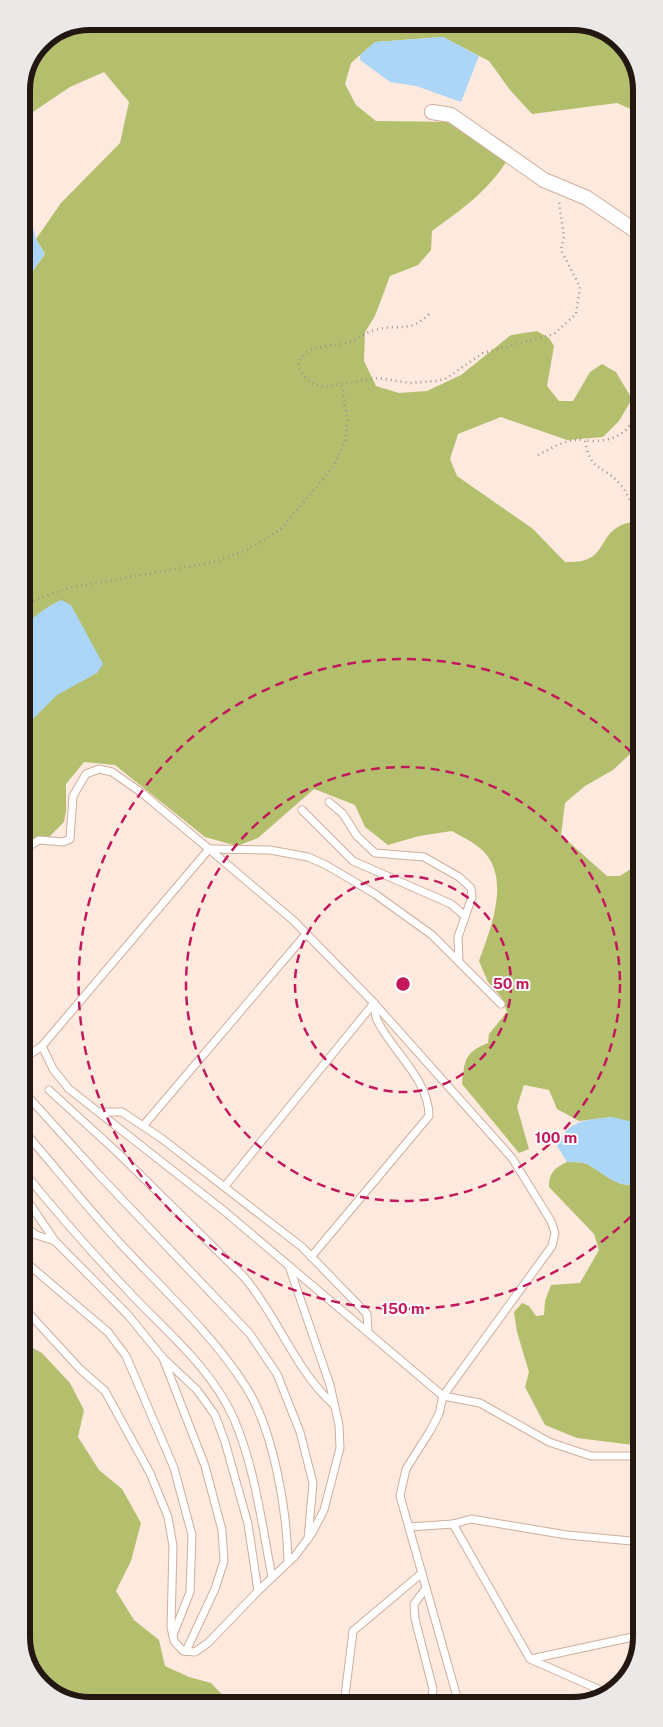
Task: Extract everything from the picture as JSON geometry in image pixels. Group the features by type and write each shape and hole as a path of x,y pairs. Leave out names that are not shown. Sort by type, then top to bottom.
{"street":[{"path":"432,112 451,115 544,180 587,198 633,229"}],"lane":[{"path":"30,845 39,840 63,842 70,840 74,796 86,774 99,769 112,772 142,793 210,849 306,934 374,1003 512,1158 551,1221 554,1233 552,1246 444,1396 439,1414 430,1432 406,1468 400,1496 457,1697"},
{"path":"329,802 343,814 356,836 375,853 424,857 458,877 470,888 472,897 458,937 459,961"},
{"path":"302,810 353,861 451,904 465,916"},
{"path":"210,849 270,850 308,857 326,865 375,894 432,935 501,1004"},
{"path":"30,1054 42,1046 210,849"},
{"path":"143,1126 306,934"},
{"path":"224,1186 374,1003"},
{"path":"312,1257 429,1116 429,1105 422,1087 377,1021 374,1003"},
{"path":"42,1046 52,1069 68,1088 223,1210 444,1396 480,1403 549,1442 591,1456 633,1456"},
{"path":"49,1090 118,1153 244,1277 260,1296 320,1393 335,1406"},
{"path":"30,1099 98,1174 250,1334 277,1374 300,1432 312,1483 308,1539"},
{"path":"98,1112 122,1112 143,1126 224,1186 312,1257 367,1314 368,1332"},
{"path":"30,1138 118,1242 197,1323 246,1387 263,1422 274,1459 288,1540 288,1562"},
{"path":"30,1179 124,1286 193,1359 215,1387 234,1418 252,1475 272,1577"},
{"path":"30,1204 55,1241 128,1315 163,1358 197,1390 215,1415 225,1442 248,1524 258,1591"},
{"path":"30,1230 36,1235 55,1241"},
{"path":"30,1266 108,1332 126,1356 174,1468 192,1535 190,1592 173,1635"},
{"path":"30,1315 80,1369 105,1391 150,1473 168,1517 173,1546 171,1627 174,1641 183,1651 195,1652 208,1643 288,1562 308,1539 324,1510 340,1448 339,1424 330,1385 288,1266"},
{"path":"163,1358 206,1466 222,1530 224,1562 216,1589 186,1651"},
{"path":"409,1527 453,1524 471,1519 567,1535 633,1541"},
{"path":"453,1524 530,1659 600,1690"},
{"path":"345,1697 353,1631 422,1573"},
{"path":"426,1588 414,1604 415,1618 433,1690 432,1697"},
{"path":"530,1659 633,1637"}],"path":[{"path":"429,314 421,323 407,328 375,330 349,342 307,351 299,359 298,367 304,377 313,384 325,387 377,378 410,383 445,379 483,353 554,334 576,314 579,306 580,287 561,250 564,237 558,196 568,190"},
{"path":"30,602 68,588 214,562 247,550 280,529 333,467 346,439 347,420 342,385"},
{"path":"538,455 565,441 574,439 592,442 617,436 628,427 633,417"},
{"path":"585,440 587,455 592,463 620,484 633,509"}],"green space":[{"path":"90,30 577,30 599,36 609,42 623,57 631,75 633,110 617,103 532,114 510,90 489,61 443,37 375,42 351,63 345,84 356,105 376,121 462,122 504,142 509,157 502,169 484,189 432,231 431,250 418,265 390,276 375,316 365,332 364,361 376,386 399,393 427,391 461,375 511,335 537,331 549,338 554,346 547,386 559,401 573,401 590,372 602,364 616,372 632,399 619,421 603,437 567,440 501,417 458,434 450,459 457,476 533,529 565,562 579,561 596,554 615,529 626,523 633,522 633,751 613,770 585,786 565,803 561,835 607,876 620,876 633,867 633,1134 612,1117 579,1121 557,1109 549,1090 524,1085 517,1107 529,1149 519,1153 462,1084 467,1058 474,1050 488,1043 489,1034 507,1012 502,998 488,982 479,961 493,920 497,889 496,875 491,862 482,850 452,831 419,836 388,845 365,827 355,805 314,789 258,838 237,846 205,837 115,765 84,762 66,784 64,822 49,837 30,839 30,280 34,269 45,254 36,239 61,203 120,143 129,102 104,72 70,87 30,114 32,75 42,54 60,38 71,33"},
{"path":"567,1162 580,1162 587,1164 621,1184 633,1184 633,1445 577,1438 545,1425 525,1387 529,1372 517,1332 514,1312 522,1303 529,1306 536,1316 544,1315 545,1301 551,1285 580,1283 599,1250 594,1234 549,1187 550,1178 559,1166"},
{"path":"30,1347 42,1353 70,1383 84,1410 78,1437 99,1470 122,1489 141,1523 131,1561 116,1591 134,1620 159,1640 165,1666 189,1677 211,1683 224,1697 86,1697 60,1689 40,1670 32,1652 30,1637"}],"water":[{"path":"443,37 479,56 461,102 416,86 390,82 360,60 360,55 375,42"},
{"path":"30,227 33,227 36,239 45,254 34,269 30,280"},
{"path":"61,600 71,605 103,664 97,673 57,695 30,722 30,621"},
{"path":"612,1117 633,1122 633,1184 621,1184 614,1181 587,1164 567,1162 557,1146 561,1137 573,1126 587,1120"}]}
